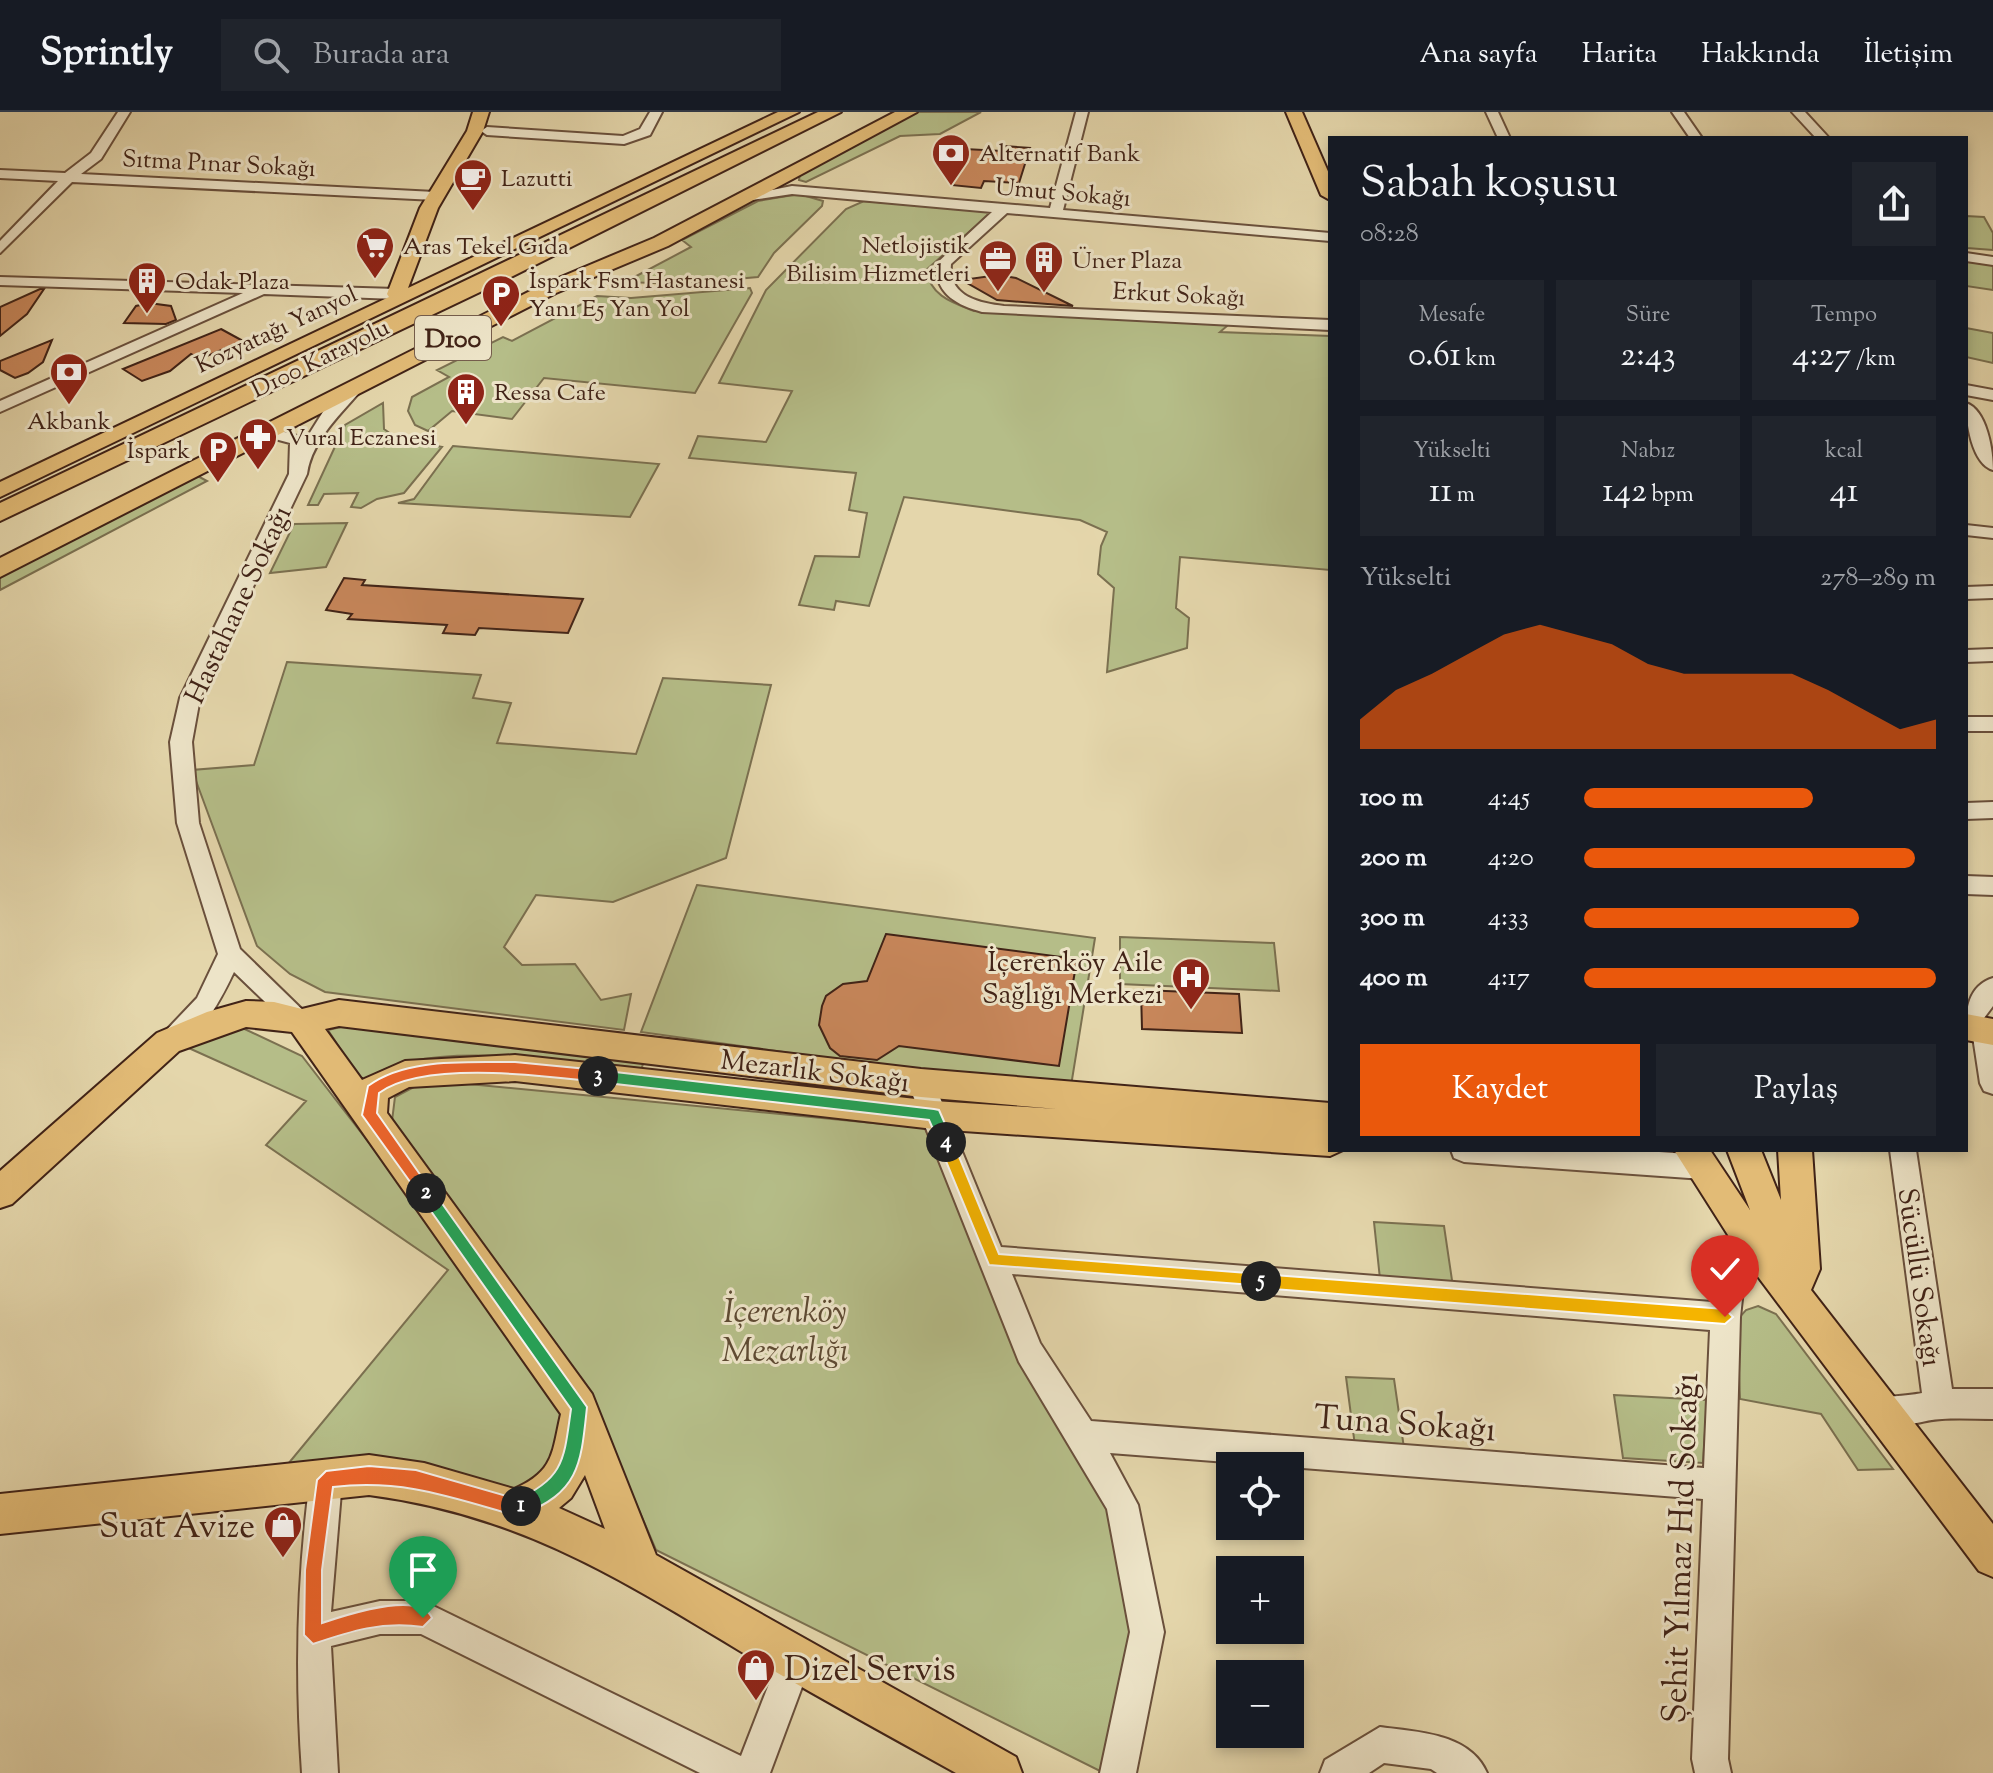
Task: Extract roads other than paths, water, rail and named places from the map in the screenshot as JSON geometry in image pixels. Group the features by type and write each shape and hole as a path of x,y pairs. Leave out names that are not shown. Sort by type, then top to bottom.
{"highway":[{"name":"D100 Karayolu","path":"0,513 522,265 832,112"},
{"name":"D100 Karayolu","path":"0,545 879,112"},
{"path":"549,289 779,169 879,112"},
{"name":"D100","path":"0,569 549,289 661,242 908,112"}],"main road":[{"path":"405,293 435,196 474,133 481,112"},
{"path":"405,293 450,195 487,131 493,112"},
{"name":"Kozyatağı Yanyol","path":"0,490 405,293 791,112"},
{"path":"1294,112 1324,169"},
{"name":"Mezarlık Sokağı","path":"302,1022 339,1013 921,1083 1258,1114 1328,1117"},
{"path":"0,1193 168,1042 218,1021 246,1014 274,1015 302,1022"},
{"name":"Hastahane Sokağı","path":"302,1022 579,1407 641,1570"},
{"name":"Mezarlık Sokağı","path":"370,1115 373,1090 405,1074 515,1068 934,1115 1328,1142"},
{"path":"1745,1152 1809,1319"},
{"path":"1795,1152 1798,1240 1809,1319"},
{"path":"1697,1158 1747,1235 1809,1319 1993,1557"},
{"path":"517,1508 538,1500 558,1485 572,1463 579,1407"},
{"path":"0,1514 369,1475 416,1478 517,1508 641,1570 795,1660 1000,1773"}],"street":[{"path":"96,156 86,148 110,112"},
{"path":"0,249 69,177 96,156 124,112"},
{"path":"487,131 624,140 646,131 656,112"},
{"path":"1055,214 1082,112"},
{"path":"1492,112 1503,136"},
{"path":"1678,112 1695,136"},
{"path":"1798,112 1821,136"},
{"path":"817,159 800,174 799,180 811,189 827,193"},
{"name":"Sıtma Pınar Sokağı","path":"0,174 435,196"},
{"name":"Umut Sokağı","path":"745,197 792,190 1328,237"},
{"name":"Erkut Sokağı","path":"1003,209 944,263 941,274 944,285 966,302 1004,311 1328,325"},
{"path":"1968,257 1993,261"},
{"path":"0,281 405,293"},
{"path":"0,407 261,291"},
{"name":"Hastahane Sokağı","path":"302,1022 230,954 188,823 181,742 190,698 298,474 300,461 337,403 356,387"},
{"path":"1968,390 1993,395"},
{"path":"1968,413 1993,465"},
{"path":"258,437 275,434 298,440 300,461"},
{"path":"1968,530 1993,533"},
{"path":"1968,593 1993,592"},
{"path":"1968,656 1993,655"},
{"path":"1968,724 1993,724"},
{"path":"1968,811 1993,810"},
{"path":"1968,885 1993,886"},
{"path":"168,1042 206,1005 230,954"},
{"path":"1993,988 1977,1028 1993,1083"},
{"path":"921,1083 995,1260 1029,1352 1083,1436 1122,1505 1147,1632 1118,1773"},
{"path":"1522,1152 1697,1158"},
{"name":"Sücüllü Sokağı","path":"1903,1152 1939,1404"},
{"name":"Şehit Yılmaz Hıd Sokağı","path":"1704,1768 1721,1485 1725,1317 1734,1248 1747,1235"},
{"path":"995,1260 1725,1317"},
{"path":"1879,1412 1900,1413 1939,1404 1993,1404"},
{"name":"Tuna Sokağı","path":"1083,1436 1721,1485"},
{"path":"320,1773 313,1635 314,1570 326,1480"},
{"path":"313,1635 364,1618 398,1614 423,1618 738,1773"},
{"path":"752,1773 795,1660"},
{"path":"1338,1773 1380,1745 1437,1752 1469,1773"}],"place":[{"name":"Alternatif Bank","path":"951,187"},
{"name":"Lazutti","path":"473,212"},
{"name":"Aras Tekel Gıda","path":"375,280"},
{"name":"Netlojistik Bilisim Hizmetleri","path":"998,293"},
{"name":"Üner Plaza","path":"1044,294"},
{"name":"Odak Plaza","path":"147,315"},
{"name":"İspark Fsm Hastanesi Yanı E5 Yan Yol","path":"501,328"},
{"name":"Akbank","path":"69,406"},
{"name":"Ressa Cafe","path":"466,426"},
{"name":"Vural Eczanesi","path":"258,471"},
{"name":"İspark","path":"218,484"},
{"name":"İçerenköy Aile Sağlığı Merkezi","path":"1191,1011"},
{"name":"Suat Avize","path":"283,1559"},
{"name":"Dizel Servis","path":"756,1702"}],"park label":[{"name":"İçerenköy Mezarlığı","path":"785,1330"}]}
